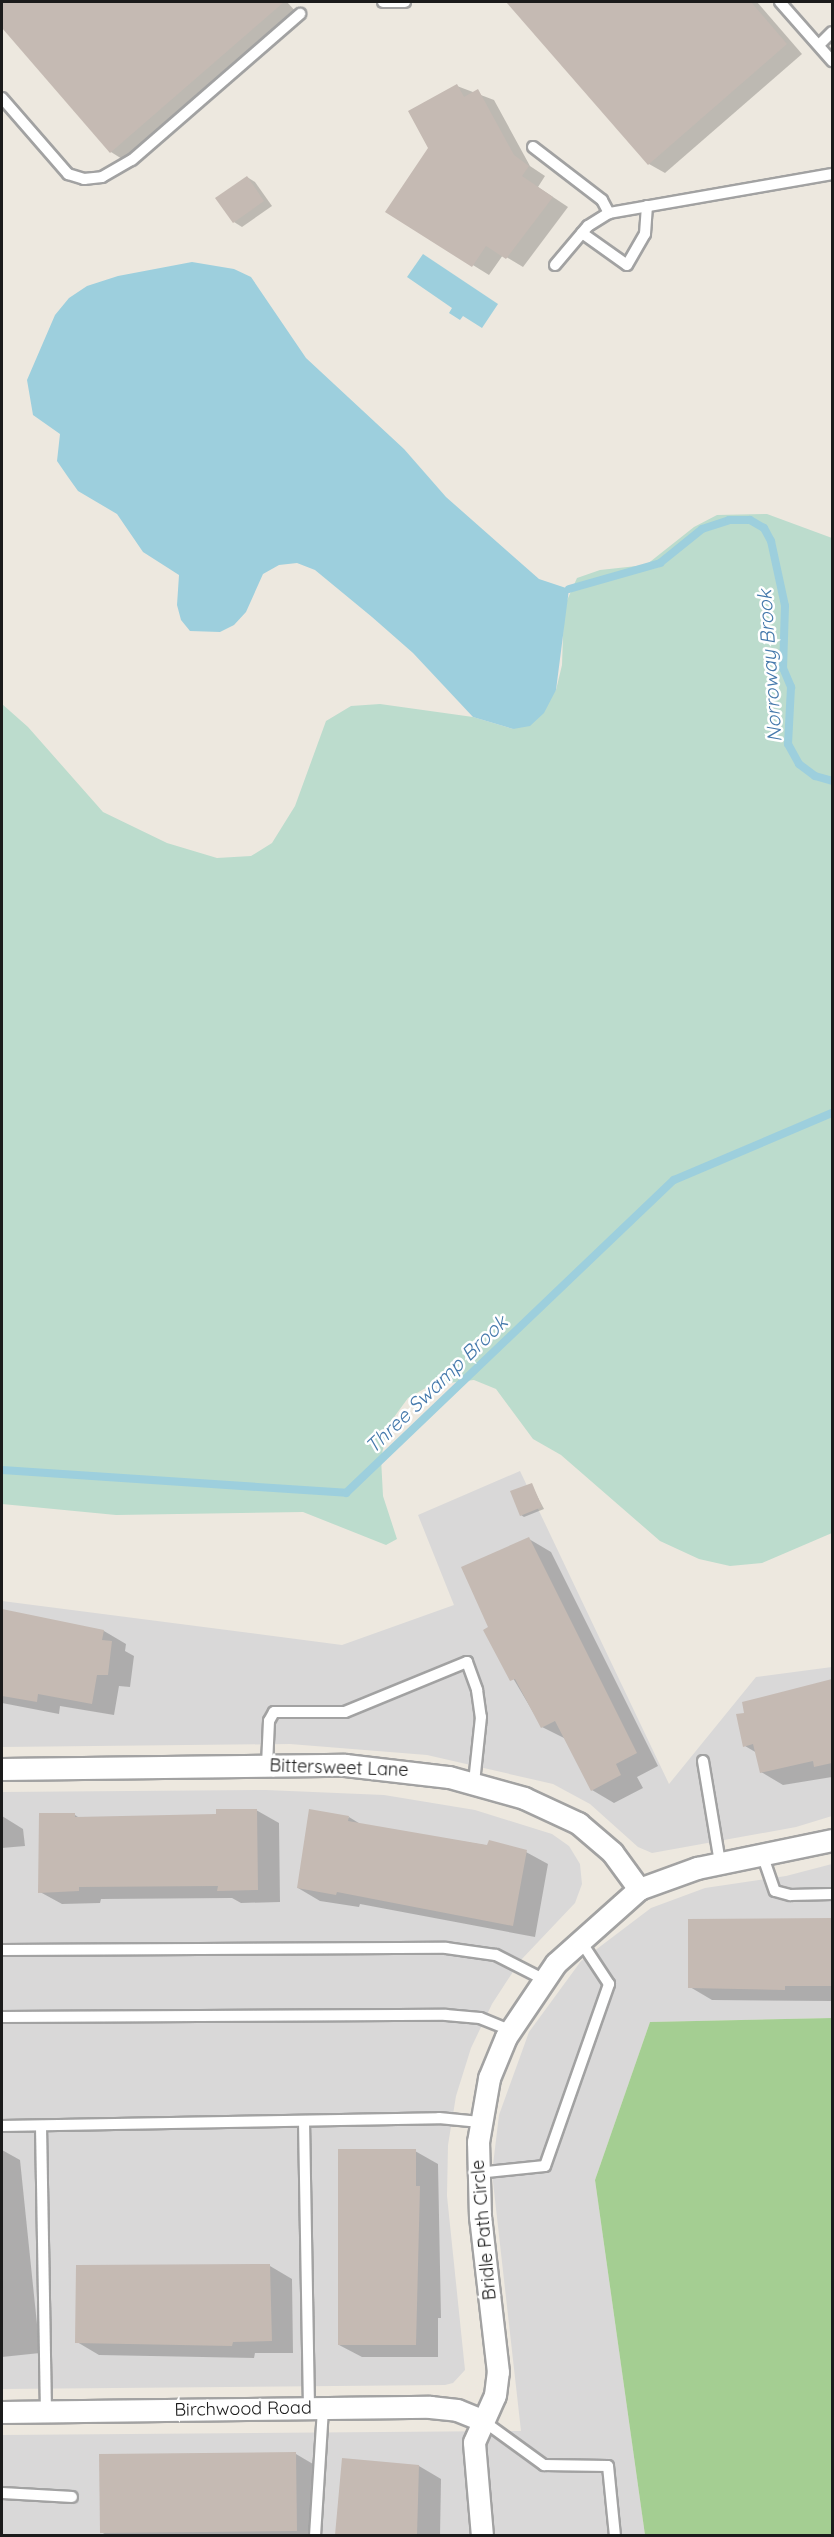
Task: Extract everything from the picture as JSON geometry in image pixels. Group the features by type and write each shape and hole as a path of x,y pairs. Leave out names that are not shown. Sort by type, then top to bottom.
{"street":[{"name":"Bittersweet Lane","path":"2,1769 267,1765 371,1766 474,1783 524,1798 578,1823 612,1852 639,1889"},
{"name":"Bridle Path Circle","path":"483,2535 473,2454 482,2420 495,2395 498,2372 477,2173 480,2122 489,2079 510,2030 543,1979 580,1940 639,1889 668,1876 832,1840"},
{"name":"Birchwood Road","path":"2,2412 439,2408 482,2420"}],"lane":[{"path":"383,2 405,2"},
{"path":"780,2 832,61"},
{"path":"2,98 68,174 84,179 102,177 132,160 300,14"},
{"path":"819,45 832,32"},
{"path":"533,147 602,200 609,213"},
{"path":"555,265 582,233 609,213 832,174"},
{"path":"582,233 627,265 645,234 647,206"},
{"path":"267,1765 268,1721 274,1712 345,1712 467,1662 477,1690 481,1717 474,1783"},
{"path":"703,1761 720,1863"},
{"path":"762,1854 775,1891 790,1895 832,1894"},
{"path":"477,2173 544,2166 609,1984 580,1940"},
{"path":"2,1950 446,1948 496,1956 543,1979"},
{"path":"2,2017 446,2015 480,2018 510,2030"},
{"path":"2,2126 439,2118 480,2122"},
{"path":"304,2121 316,2408 315,2535"},
{"path":"41,2126 46,2411"},
{"path":"482,2420 544,2465 608,2466 615,2535"},
{"path":"2,2493 72,2497"}],"shaded area":[{"path":"520,1471 669,1784 756,1677 832,1667 832,1816 796,1827 652,1853 638,1847 590,1804 553,1784 427,1755 290,1744 2,1747 2,1601 342,1645 454,1605 418,1515"},
{"path":"266,1790 384,1795 475,1810 552,1834 569,1846 580,1864 582,1884 575,1903 520,1961 492,2004 471,2048 456,2096 448,2145 447,2196 465,2370 453,2383 445,2385 2,2389 2,1792"},
{"path":"832,1864 832,2018 650,2022 595,2180 645,2535 2,2535 2,2435 521,2431 492,2173 499,2115 529,2032 581,1961 651,1908 705,1888 786,1876"}],"green space":[{"path":"767,514 832,538 832,1533 762,1563 730,1566 699,1559 660,1541 561,1455 533,1439 496,1389 474,1380 431,1385 408,1398 389,1424 381,1458 383,1496 397,1539 386,1545 303,1512 116,1515 2,1504 2,704 28,727 103,812 167,843 217,858 251,856 272,843 295,806 326,721 351,706 380,704 473,717 513,729 556,690 562,665 564,607 577,578 600,570 646,565 694,527 717,515"},
{"path":"832,2018 832,2535 645,2535 595,2180 650,2022"}],"water":[{"path":"423,254 498,304 482,328 463,316 460,320 449,313 452,308 407,277"},
{"path":"192,262 234,269 251,277 306,358 404,449 446,497 539,579 569,589 556,690 544,713 530,726 513,729 473,717 413,653 372,617 315,570 297,563 279,565 263,574 246,612 234,625 220,632 190,631 181,620 177,605 179,575 143,552 117,514 78,491 57,461 60,434 33,415 27,380 55,315 69,298 87,286 118,276"}],"building":[{"path":"2,2 284,2 110,153 2,28"},
{"path":"506,2 751,2 787,44 648,165"},
{"path":"457,84 464,97 478,89 514,155 529,166 522,176 553,197 506,259 486,246 472,267 385,212 428,148 408,111"},
{"path":"247,176 264,201 233,223 215,198"},
{"path":"532,1483 542,1507 520,1516 510,1491"},
{"path":"529,1537 637,1753 616,1764 621,1775 591,1791 555,1721 541,1728 515,1679 510,1681 483,1630 488,1627 461,1567"},
{"path":"2,1609 104,1630 102,1640 112,1641 108,1675 97,1675 92,1704 38,1694 37,1702 2,1696"},
{"path":"832,1679 832,1763 814,1767 813,1761 760,1773 753,1744 743,1747 736,1714 744,1713 742,1702"},
{"path":"216,1809 257,1809 258,1890 217,1891 218,1886 79,1887 79,1891 38,1893 39,1813 75,1813 75,1817 216,1814"},
{"path":"309,1809 349,1816 348,1821 487,1845 489,1840 527,1850 513,1926 337,1892 336,1895 297,1888"},
{"path":"832,1918 832,1986 785,1986 785,1990 688,1988 688,1919"},
{"path":"338,2149 416,2149 416,2186 420,2186 416,2345 338,2345"},
{"path":"270,2264 272,2341 233,2342 232,2346 75,2343 76,2265"},
{"path":"296,2452 297,2531 100,2533 99,2454"},
{"path":"342,2458 419,2465 417,2535 335,2535"}],"waterway":[{"name":"Norroway Brook","path":"569,589 660,563 702,529 729,520 750,520 764,528 771,541 785,606 783,668 791,687 788,744 799,764 815,776 832,781"},
{"name":"Three Swamp Brook","path":"2,1470 346,1493 674,1180 832,1113"}]}
